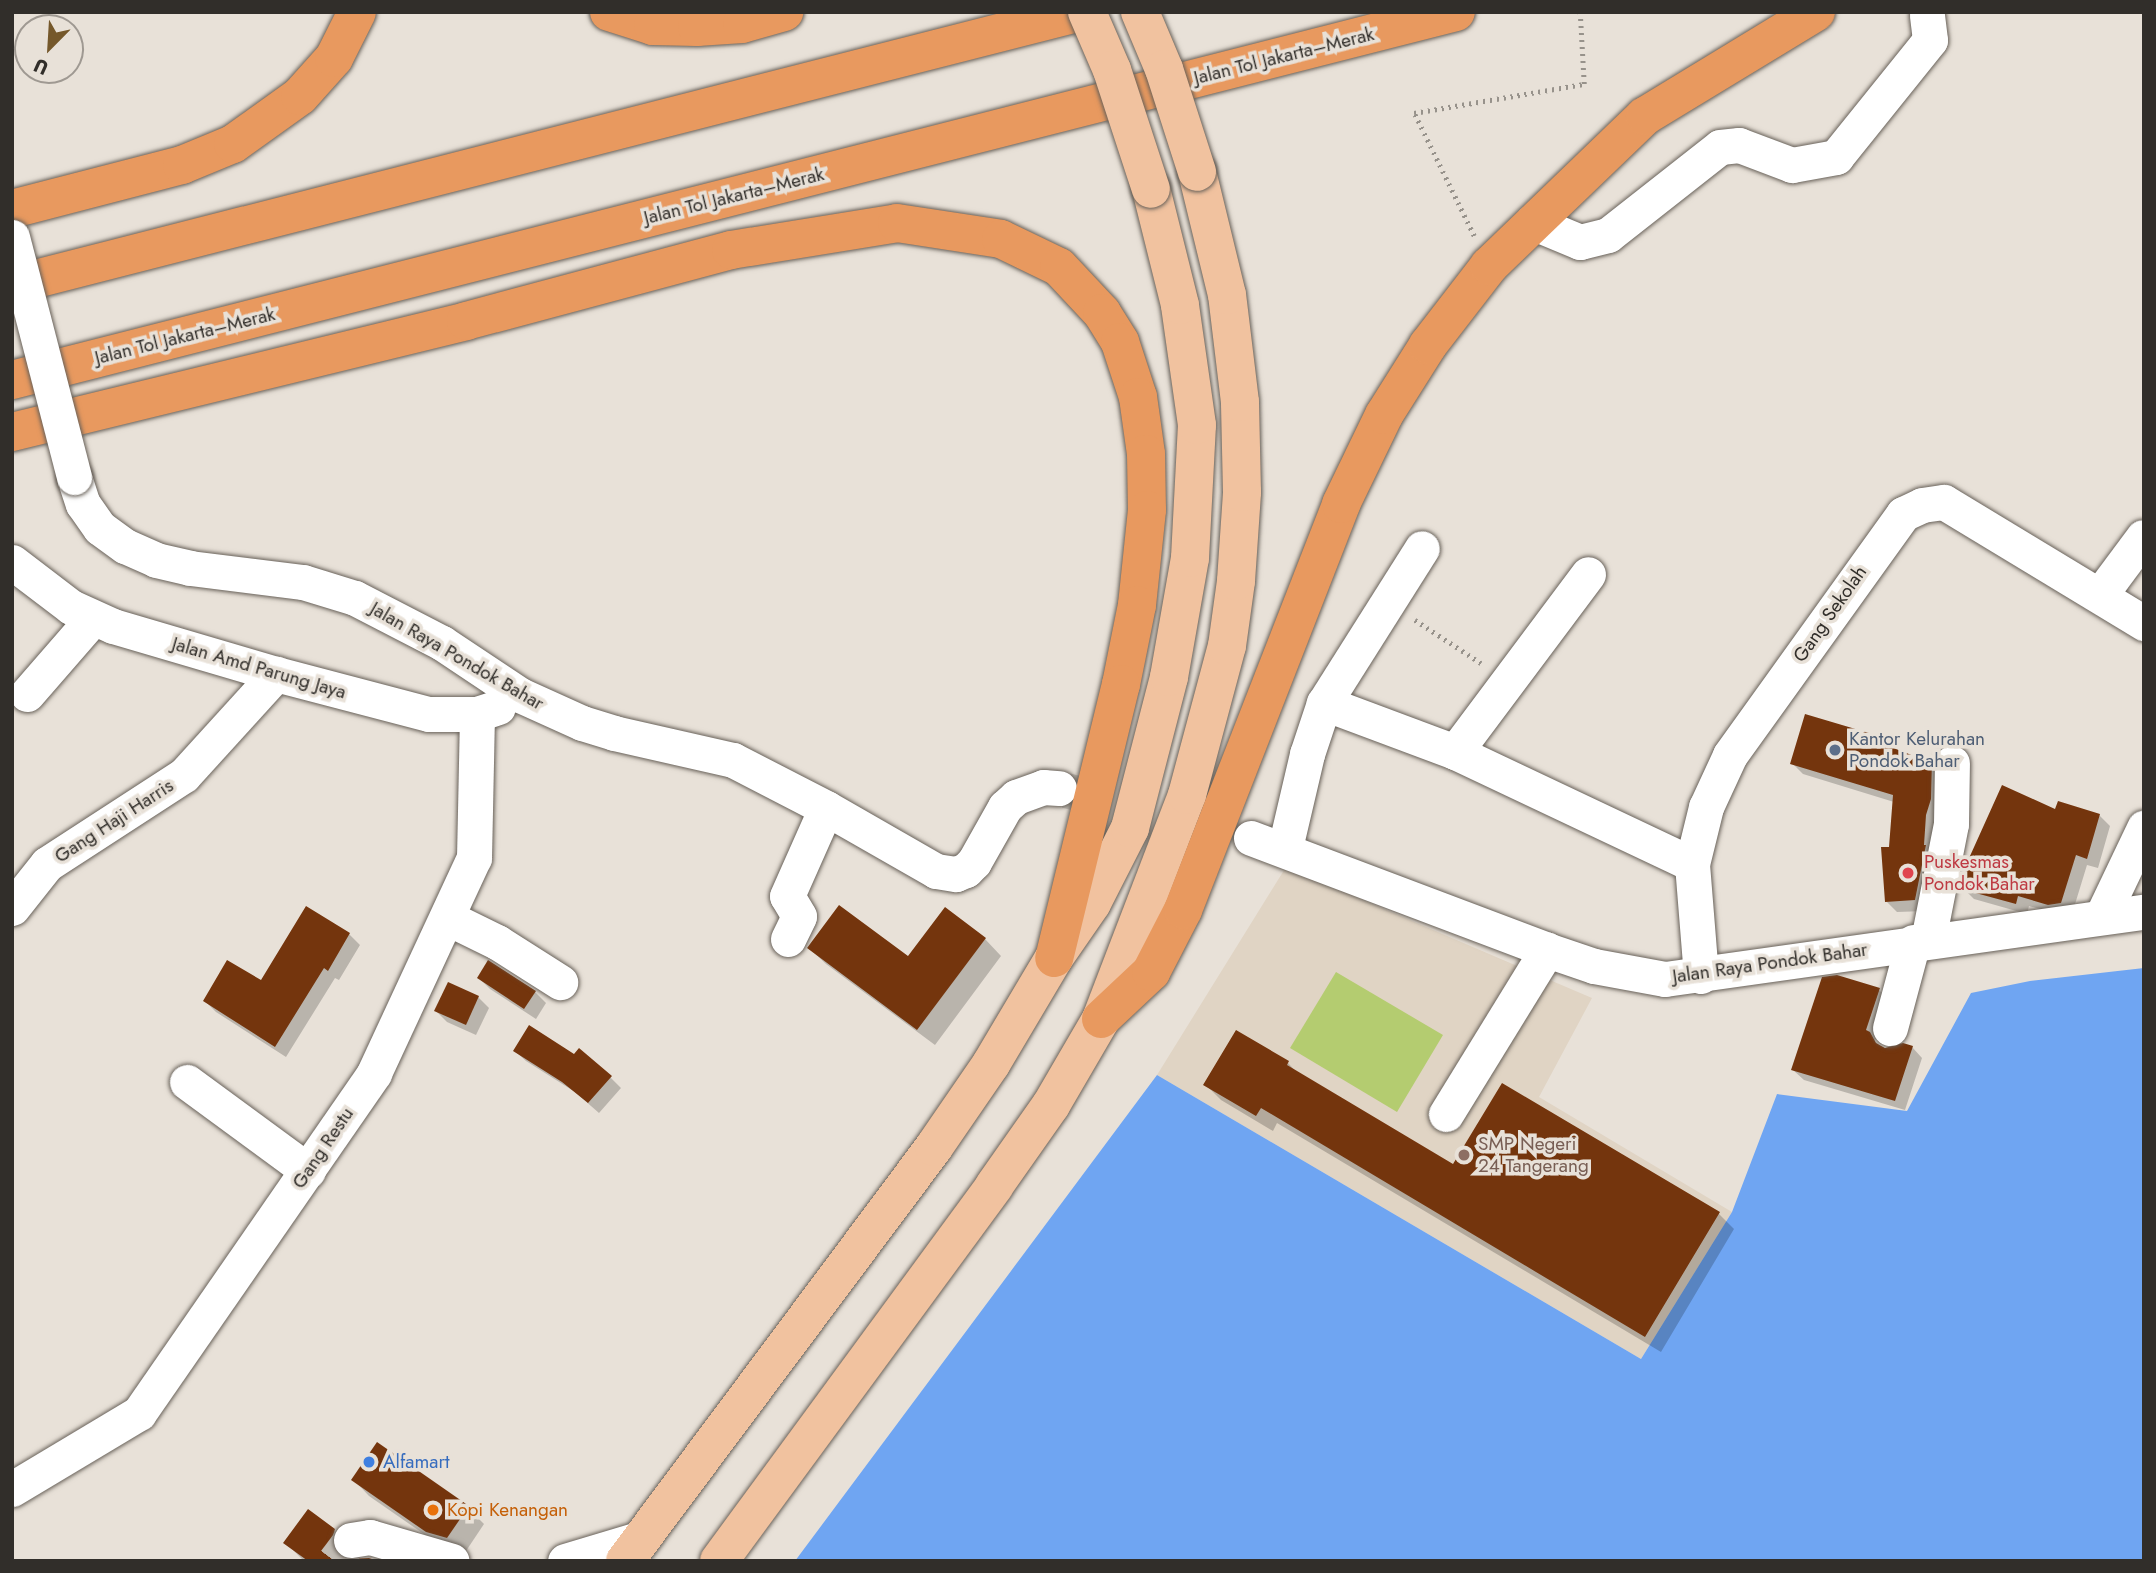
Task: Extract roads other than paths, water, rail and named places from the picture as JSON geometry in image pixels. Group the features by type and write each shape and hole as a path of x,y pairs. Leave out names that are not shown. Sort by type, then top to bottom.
{"highway":[{"path":"609,12 653,26 697,27 741,24 784,12"},
{"path":"12,285 1081,12"},
{"name":"Jalan Tol Jakarta–Merak","path":"12,380 1457,12"},
{"path":"1101,1020 1151,972 1183,910 1309,581 1384,415 1428,345 1489,266 1645,116 1816,12"},
{"path":"12,209 182,165 233,144 300,96 334,58 356,13"},
{"path":"12,432 466,321 731,250 897,223 1001,239 1059,267 1102,313 1120,342 1138,397 1146,454 1147,510 1137,606 1121,684 1054,958"},
{"path":"12,386 466,321"}],"main road":[{"path":"634,1549 934,1147 991,1064 1054,958 1092,903 1130,828 1169,677 1190,558 1197,425 1180,306 1151,189 1112,70 1087,12"},
{"path":"719,1561 995,1186 1051,1105 1101,1020 1187,796 1221,671 1236,581 1242,492 1240,402 1227,295 1197,172 1164,69 1140,12"}],"street":[{"path":"1532,222 1580,242 1608,235 1720,147 1739,145 1791,165 1836,157 1930,40 1927,15"},
{"name":"Jalan Raya Pondok Bahar","path":"12,237 83,504 100,528 125,546 156,560 190,568 303,582 355,598 442,643 520,695 603,730 733,760 826,808 936,871 956,874 974,862 1005,807 1016,797 1043,787 1059,788"},
{"name":"Gang Sekolah","path":"1701,976 1692,864 1706,807 1730,755 1903,514 1922,505 1944,502 2144,623"},
{"path":"2100,595 2143,537"},
{"path":"1285,848 1307,754 1324,703 1422,548"},
{"name":"Jalan Amd Parung Jaya","path":"12,562 71,607 93,618 276,674 429,714 477,715 520,695"},
{"path":"1455,751 1588,574"},
{"path":"27,694 93,618"},
{"name":"Gang Haji Harris","path":"12,908 47,864 184,775 276,674"},
{"path":"1324,703 1455,751 1692,864"},
{"name":"Gang Restu","path":"12,1489 139,1413 374,1073 474,858 477,715"},
{"path":"1891,1028 1920,941 1951,824 1952,763"},
{"path":"788,939 799,916 787,896 826,808"},
{"path":"2102,916 2144,828"},
{"name":"Jalan Raya Pondok Bahar","path":"1251,838 1285,848 1547,950 1594,966 1665,979 1701,976 1920,941 2144,912"},
{"path":"448,918 497,942 560,982"},
{"path":"1446,1114 1547,950"},
{"path":"187,1082 308,1171"},
{"path":"351,1540 370,1537 452,1561"},
{"path":"565,1561 634,1549"}],"water":[{"path":"2144,968 2144,1561 795,1561 1157,1075 1641,1359 1732,1212 1777,1094 1907,1111 1971,993 2030,981"}],"tunnel":[{"path":"1066,790 1205,826"},
{"path":"335,1561 351,1540"}],"place":[{"name":"Kantor Kelurahan Pondok Bahar","path":"1835,750"},
{"name":"Puskesmas Pondok Bahar","path":"1908,873"},
{"name":"SMP Negeri 24 Tangerang","path":"1464,1155"},
{"name":"Alfamart","path":"369,1462"},
{"name":"Kopi Kenangan","path":"433,1510"}]}
